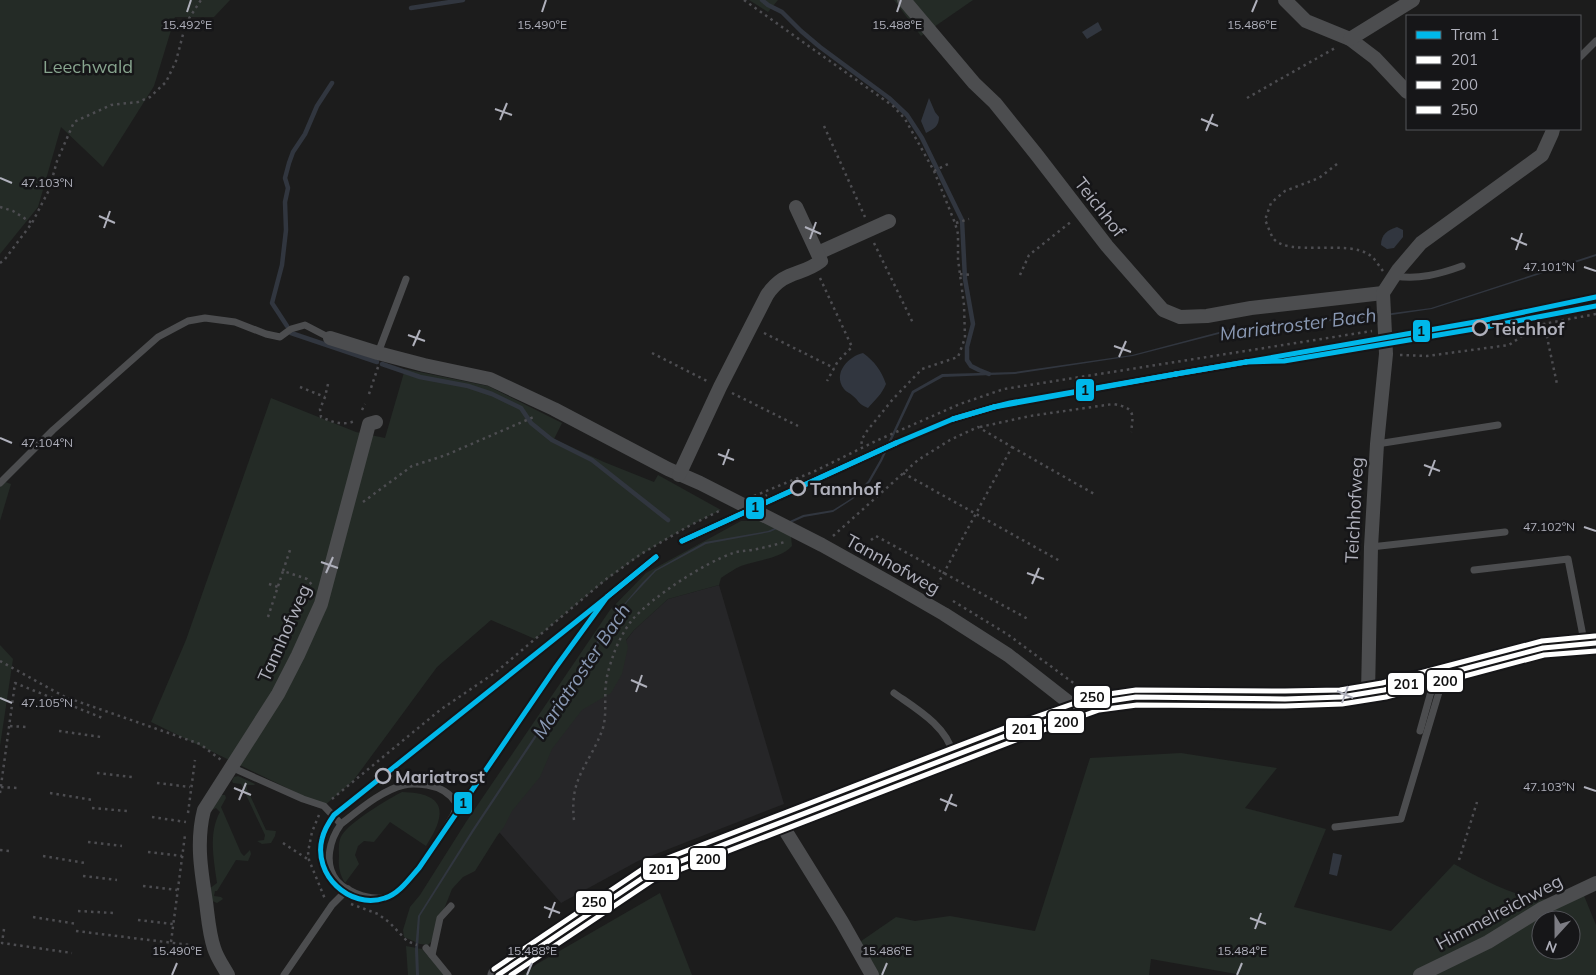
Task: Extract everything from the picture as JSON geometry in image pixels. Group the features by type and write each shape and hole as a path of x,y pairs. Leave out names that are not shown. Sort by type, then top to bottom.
{"main road":[{"path":"498,975 650,873 1073,710 1097,703 1136,697 1294,698 1368,694 1543,648 1590,644"}],"street":[{"name":"Teichhof","path":"904,0 974,83 1001,111 1081,214 1162,310 1180,317 1207,316 1388,289"},
{"path":"1285,0 1306,20 1350,39 1375,58 1406,91"},
{"path":"1350,39 1413,0"},
{"path":"1385,326 1388,289 1421,243 1542,155 1552,130"},
{"path":"796,207 816,259"},
{"path":"679,475 720,387 774,285 785,276 889,221"},
{"name":"Teichhofweg","path":"1368,694 1370,547 1377,444 1386,354 1385,326"},
{"name":"Tannhofweg","path":"330,338 380,354 490,379 554,409 679,475 822,545 944,614 1008,655 1067,701 1073,710"},
{"name":"Tannhofweg","path":"228,975 214,948 200,857 204,810 278,694 321,604 369,424 376,422"},
{"path":"780,822 842,922 872,975"},
{"name":"Himmelreichweg","path":"1420,975 1488,942 1543,908 1596,883"}],"lane":[{"path":"1581,56 1596,41"},
{"path":"1388,289 1415,277 1438,274 1462,266"},
{"path":"380,354 406,279"},
{"path":"0,483 54,430 158,338 188,321 206,318 235,322 266,334 280,337 291,329 305,325 330,338"},
{"path":"1377,444 1498,425"},
{"path":"1370,547 1505,532"},
{"path":"1474,570 1568,559 1590,644"},
{"path":"1420,731 1436,676"},
{"path":"1335,827 1401,820 1440,686 1436,676"},
{"path":"894,693 934,724 951,746 953,756"},
{"path":"231,767 303,799 324,806 341,824"},
{"path":"414,783 435,787 447,793 456,803 454,815 442,834 410,878 388,897 376,898 362,895 348,889 337,881 330,860 332,840 341,824 374,800 405,784 414,783"},
{"path":"284,975 332,905 348,889"},
{"path":"432,955 440,918 452,906"},
{"path":"426,948 448,975"}],"path":[{"path":"0,263 5,260 32,223 49,190 58,161 74,122 111,105 138,102 150,97 166,82 176,61 186,24 201,0"},
{"path":"1247,98 1350,39"},
{"path":"824,126 869,230 913,323"},
{"path":"935,170 950,163"},
{"path":"1337,164 1319,178 1284,192 1270,203 1265,220 1274,239 1286,246 1354,248 1371,256 1383,272 1388,289"},
{"path":"0,207 13,211 32,223"},
{"path":"1020,275 1028,256 1081,214"},
{"path":"957,223 968,219"},
{"path":"816,259 852,347 838,361 828,380"},
{"path":"961,274 970,275"},
{"path":"1386,354 1427,356 1509,345 1528,331 1544,324 1596,314"},
{"path":"1544,324 1557,384"},
{"path":"751,326 834,368"},
{"path":"332,905 324,898 309,860 308,852 312,832 324,806 440,710 496,672 605,580 641,554 687,527 736,503 808,474 899,430 960,404 1004,389 1385,326"},
{"path":"1496,330 1520,328 1528,331"},
{"path":"652,353 798,426"},
{"path":"369,394 380,354"},
{"path":"328,384 319,414 321,417 336,424 354,421 365,404"},
{"path":"300,387 325,397"},
{"path":"822,545 918,460 950,440 978,428 1030,416 1113,404 1124,406 1131,410 1134,416 1131,432"},
{"path":"362,410 377,416 376,422"},
{"path":"345,513 412,466 446,455 533,418"},
{"path":"978,428 1096,495"},
{"path":"934,591 1012,447"},
{"path":"903,473 1060,561"},
{"path":"574,820 573,797 576,784 599,739 605,721 606,681 614,653 625,630 633,619 654,600 713,560 735,552 787,542 799,534"},
{"path":"871,540 876,536 1028,619"},
{"path":"268,617 290,550"},
{"path":"283,571 307,579 312,584 321,604"},
{"path":"269,584 278,587"},
{"path":"0,661 65,698 200,744 231,767"},
{"path":"0,793 15,683 105,719"},
{"path":"9,726 26,727"},
{"path":"59,732 102,737"},
{"path":"170,942 195,760"},
{"path":"97,773 132,777"},
{"path":"157,783 191,787"},
{"path":"1,787 17,788"},
{"path":"50,792 93,800"},
{"path":"340,792 344,796"},
{"path":"1459,860 1477,802"},
{"path":"92,808 127,811"},
{"path":"152,817 186,822"},
{"path":"88,842 122,846"},
{"path":"283,843 309,860"},
{"path":"0,850 10,850"},
{"path":"148,852 182,856"},
{"path":"43,856 85,863"},
{"path":"83,876 117,880"},
{"path":"143,886 177,890"},
{"path":"339,898 378,914 390,923 406,941"},
{"path":"78,911 113,913"},
{"path":"32,918 77,924"},
{"path":"138,920 173,924"},
{"path":"4,929 2,943 72,953"},
{"path":"76,931 214,948"}],"shaded area":[{"path":"1098,22 1102,30 1087,39 1082,32"},
{"path":"929,98 939,120 936,127 926,133 921,121"},
{"path":"1397,227 1403,230 1403,237 1394,248 1387,249 1381,245 1382,238 1388,231"},
{"name":"Mariatroster Bach","path":"1596,254 1596,256 1432,309 1378,317 1238,329 1133,356 1015,374 943,377 914,393 870,482 853,499 833,512 804,517 770,532 706,544 656,571 628,601 474,831 420,916 419,975 416,975 415,950 418,916 472,830 614,616 642,583 655,570 705,542 768,531 803,515 833,510 852,498 868,481 880,460 912,391 942,374 1015,372 1132,355 1238,327 1377,315 1431,308"},
{"path":"863,353 877,367 886,384 868,408 845,390 840,377 841,371 848,361"},
{"path":"719,585 784,804 638,861 561,903 493,825 541,754 634,630 668,599"},
{"path":"1333,853 1342,855 1337,876 1329,874"}],"green space":[{"name":"Leechwald","path":"0,0 230,0 214,17 175,17 154,86 103,167 61,127 38,207 0,254"},
{"path":"749,0 778,0 768,12"},
{"path":"894,0 973,0 921,36"},
{"path":"405,369 488,386 562,423 554,439 654,482 658,475 721,510 690,525 627,565 535,639 491,620 437,667 353,781 324,806 151,722 186,640 271,398 356,432 385,438"},
{"path":"0,480 11,484 0,521"},
{"path":"741,521 762,521 791,536 792,546 781,554 741,566 721,578 719,585 668,599 634,630 626,640 628,647 622,674 611,693 582,710 552,749 540,777 512,811 504,827 475,871 463,877 452,889 431,942 428,945 420,944 404,937 403,930 410,907 420,895 466,822 610,610 646,573"},
{"path":"0,645 13,659 0,746"},
{"path":"1181,753 1277,768 1245,808 1326,829 1294,907 1391,931 1454,864 1502,888 1528,897 1555,899 1580,886 1596,925 1596,975 1242,975 1151,959 1149,975 872,975 854,946 896,917 915,921 950,916 1035,931 1090,758"},
{"path":"238,776 255,784 247,785 247,790 266,830 276,831 271,843 262,844 257,841 264,840 265,835 241,784 233,783 232,781 234,777"},
{"path":"402,792 427,796 435,801 439,807 438,824 426,846 390,822 374,842 364,841 358,846 355,855 359,864 345,883 339,864 339,842 342,835 379,805"},
{"path":"221,795 225,795 226,798 221,807 241,853 244,856 250,850 251,854 248,861 236,860 217,891 215,891 214,896 223,899 217,903 210,900 209,889 217,883 213,856 213,838 216,820 220,812 216,808 210,811"},
{"path":"660,893 692,975 523,975 537,964"},
{"path":"406,946 422,949 445,975 408,975"}],"waterway":[{"path":"411,8 463,0"},
{"path":"762,0 782,12 820,47 889,98 907,115 922,138 962,220 965,279 973,324 967,347 967,360 971,366 989,374"},
{"path":"287,326 272,303 282,265 286,230 285,202 288,188 285,178 293,152 305,134 317,106 332,83"},
{"path":"291,333 377,362"},
{"path":"382,364 420,377 468,386 492,394 521,408 531,423 552,440 592,460 668,520"}],"tram line":[{"name":"1","path":"1246,362 1481,321 1596,297"},
{"name":"1","path":"1246,362 1284,361 1480,328 1596,306"},
{"name":"1","path":"1176,374 1246,362"},
{"name":"1","path":"1176,374 1246,362"},
{"name":"1","path":"994,407 1176,374"},
{"name":"1","path":"994,407 1176,374"},
{"name":"1","path":"953,419 994,407"},
{"name":"1","path":"953,419 994,407"},
{"name":"1","path":"896,443 953,419"},
{"name":"1","path":"682,541 896,443"},
{"name":"1","path":"682,541 896,443"},
{"name":"1","path":"607,597 656,557"},
{"name":"1","path":"607,597 656,557"},
{"name":"1","path":"607,597 556,667 419,868 404,885 390,896 372,900 359,899 347,894 337,886 328,876 323,865 321,852 324,832 334,815 607,597"}],"transit line":[{"name":"250","path":"494,969 647,866 1010,726 1095,696 1136,690 1340,690 1382,683 1542,641 1595,636"},
{"name":"201","path":"498,975 650,873 1013,733 1097,703 1136,697 1285,699 1341,697 1384,690 1543,648 1596,643"},
{"name":"200","path":"511,975 653,880 1016,740 1099,710 1137,705 1285,706 1342,704 1386,697 1544,655 1596,651"}],"place":[{"name":"Teichhof","path":"1480,328"},
{"name":"Tannhof","path":"798,488"},
{"name":"Mariatrost","path":"383,776"}]}
